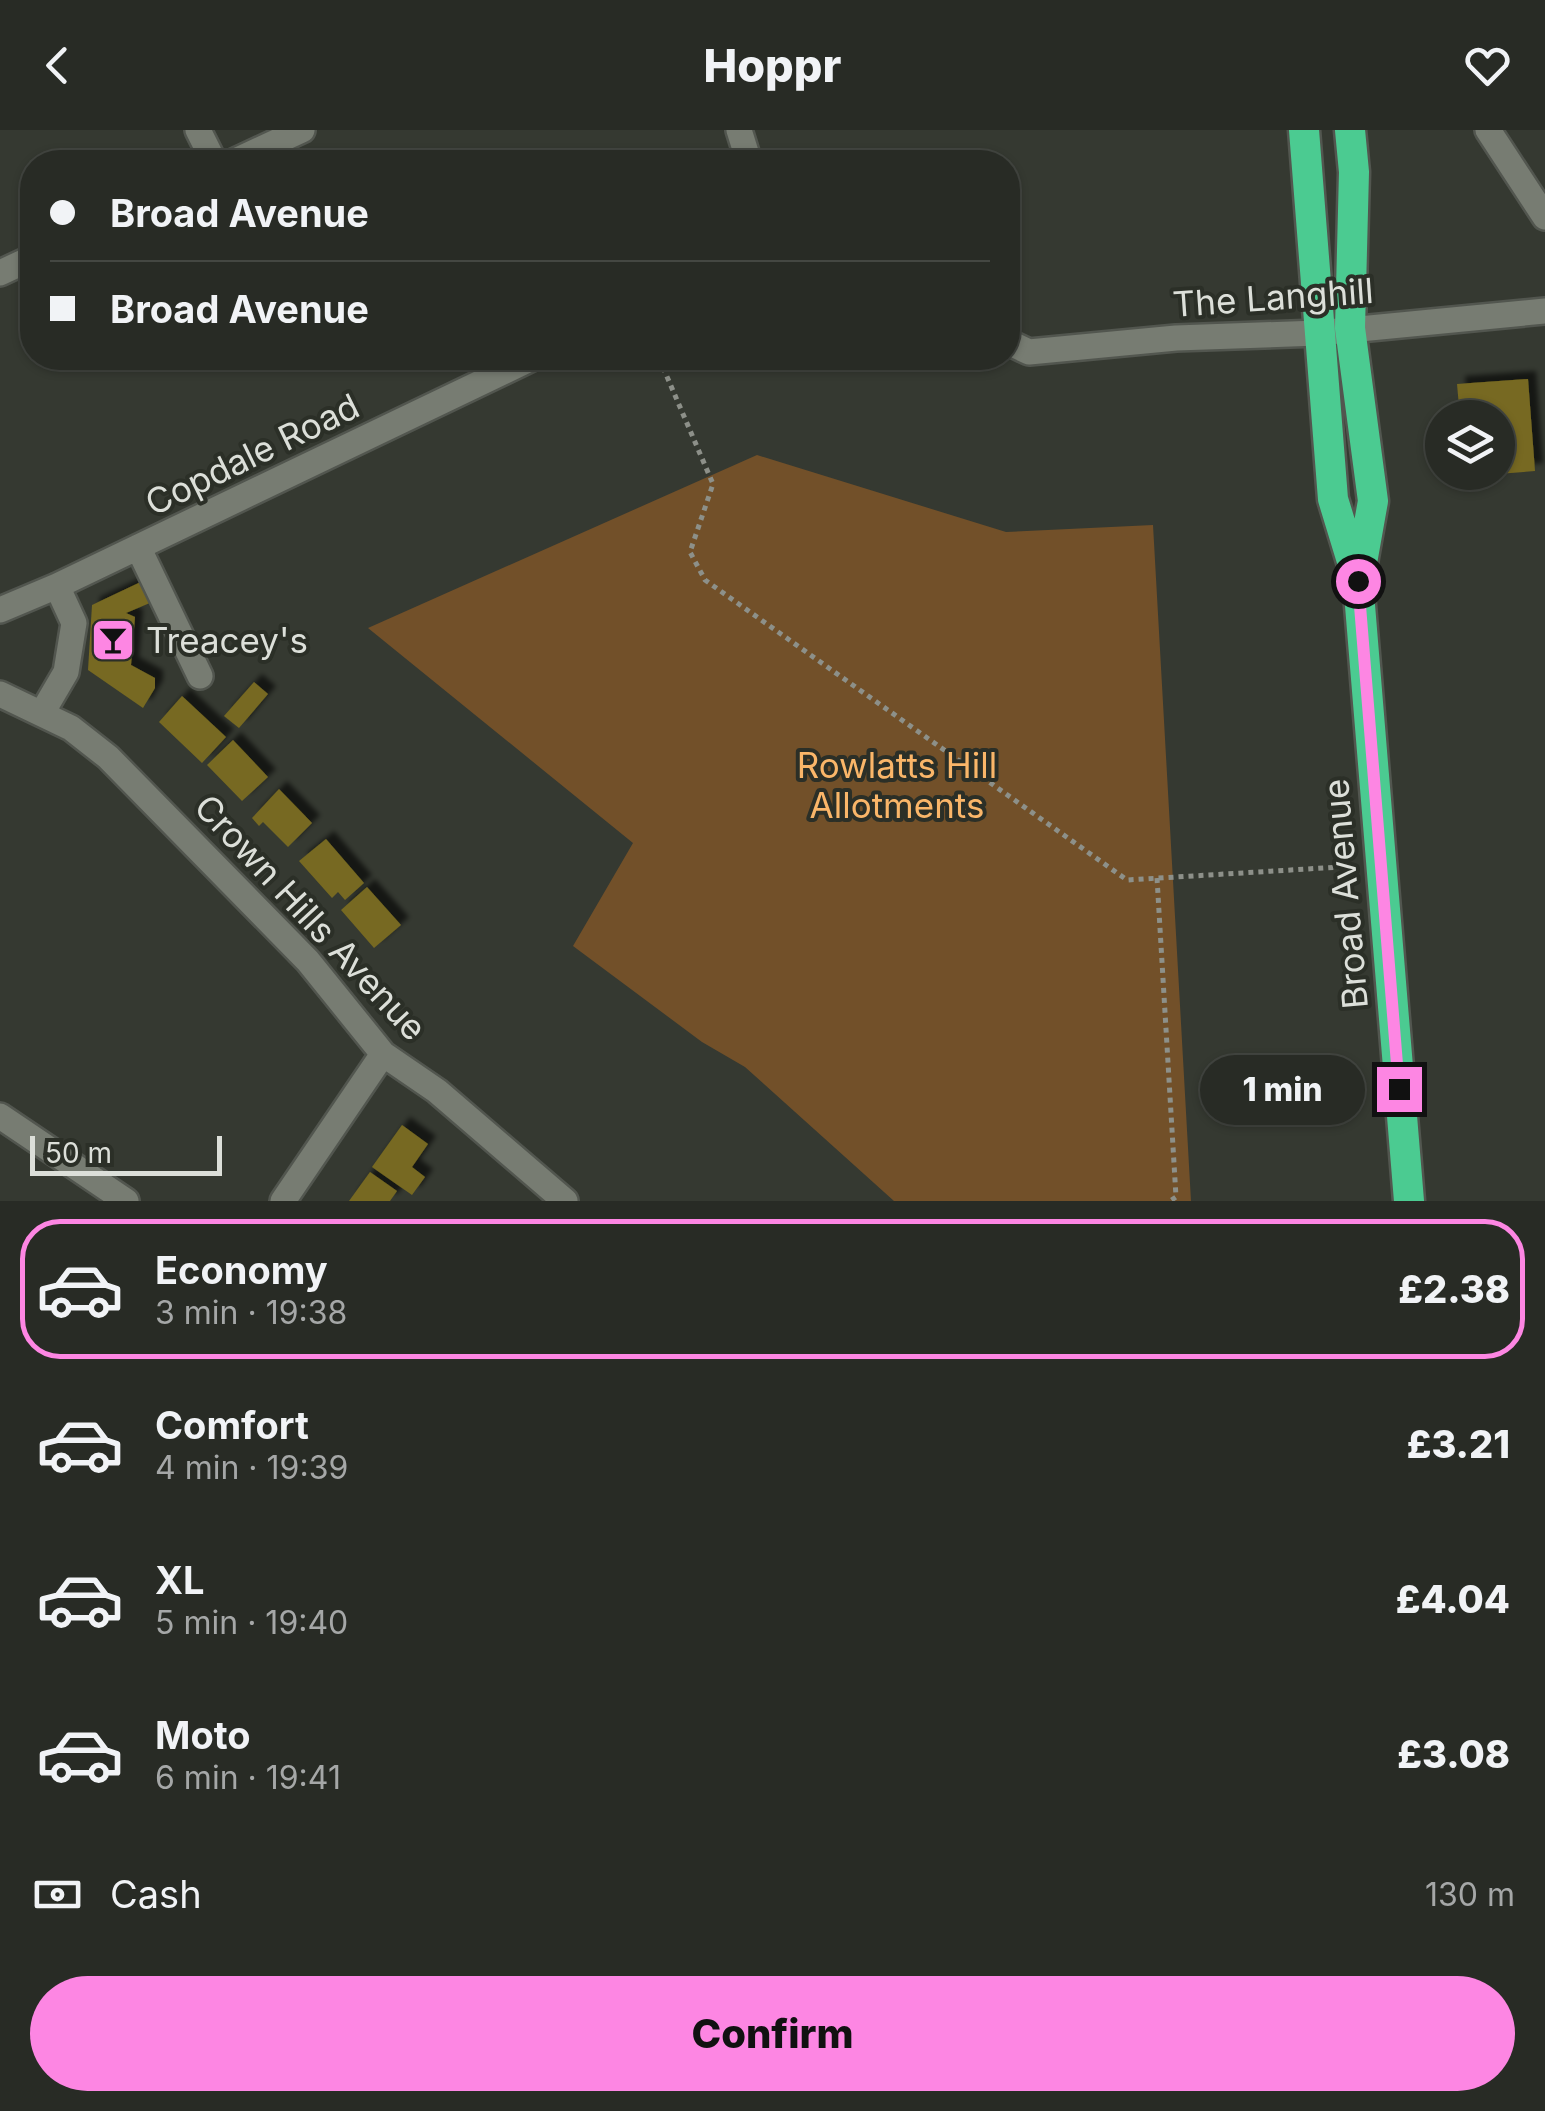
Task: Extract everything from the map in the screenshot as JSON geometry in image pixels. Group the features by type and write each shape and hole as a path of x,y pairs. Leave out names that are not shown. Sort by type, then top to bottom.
{"highway":[{"name":"Broad Avenue","path":"1304,130 1333,499 1358,581 1409,1201"},
{"name":"Broad Avenue","path":"1350,130 1354,172 1350,328 1373,501 1358,581"}],"street":[{"path":"260,150 302,130"},
{"path":"1488,130 1545,217"},
{"name":"The Langhill","path":"1020,348 1029,352 1176,338 1318,333 1545,311"},
{"name":"Copdale Road","path":"0,610 507,370"},
{"path":"138,547 200,676"},
{"path":"42,713 66,672 74,622 57,586"},
{"name":"Crown Hills Avenue","path":"0,694 71,728 108,757 308,961 383,1054 437,1090 565,1201"},
{"path":"283,1201 383,1054"},
{"path":"0,1116 109,1196"}],"path":[{"path":"665,370 713,484 690,552 705,580 1127,880 1379,865"},
{"path":"1156,878 1176,1197 1170,1201"}],"green space":[{"name":"Rowlatts Hill Allotments","path":"757,455 1006,532 1153,525 1191,1201 894,1201 745,1067 702,1042 573,946 633,843 368,628"}],"building":[{"path":"1528,379 1535,471 1515,473 1515,400 1458,400 1457,384"},
{"path":"147,579 157,600 126,613 135,617 131,665 155,678 155,688 143,708 88,670 92,605"},
{"path":"254,682 268,694 239,728 224,716"},
{"path":"182,696 226,737 202,763 159,722"},
{"path":"233,740 268,777 242,801 207,765"},
{"path":"279,789 312,823 288,847 263,822 259,826 252,818"},
{"path":"326,839 364,883 345,900 338,892 332,898 299,861"},
{"path":"367,887 401,925 374,948 341,910"},
{"path":"402,1125 428,1144 412,1167 425,1177 412,1195 372,1167"},
{"path":"370,1172 397,1191 390,1201 349,1201"}],"place":[{"name":"Treacey's","path":"113,640"}],"route":[{"path":"1358,581 1399,1089"}]}
